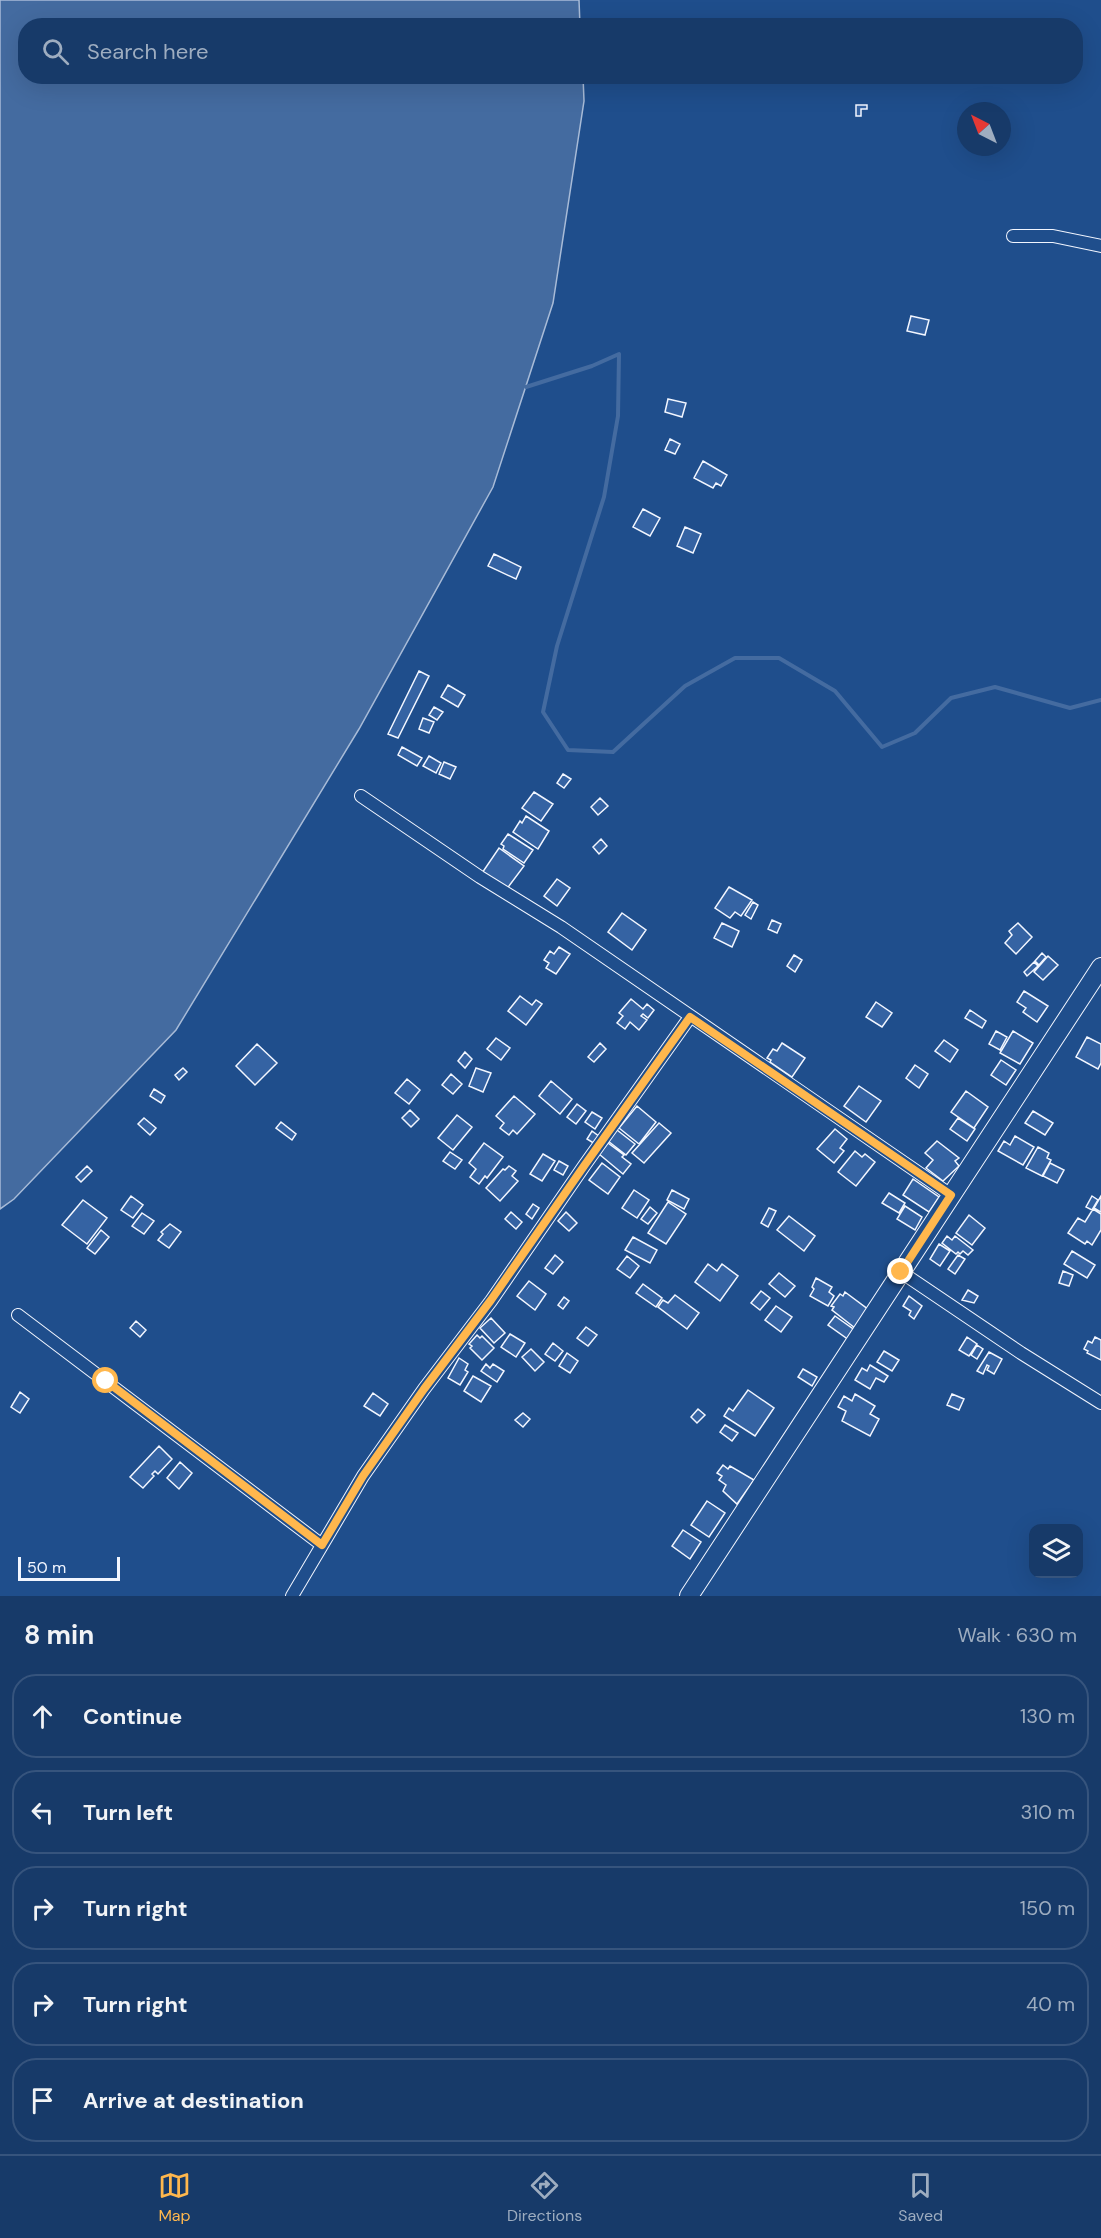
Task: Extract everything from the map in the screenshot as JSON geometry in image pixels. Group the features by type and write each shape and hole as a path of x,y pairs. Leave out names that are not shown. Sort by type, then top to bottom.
{"street":[{"path":"1013,236 1053,236 1101,246"},
{"path":"361,796 480,877 561,927 951,1195"},
{"path":"689,1596 1101,967"},
{"path":"292,1596 363,1476 424,1389 491,1300 690,1017"},
{"path":"901,1272 1021,1353 1101,1403"},
{"path":"18,1315 322,1545"}],"water":[{"path":"0,0 579,0 580,18 18,18 18,84 583,84 584,101 553,303 493,487 359,729 176,1030 14,1199 0,1209"}],"building":[{"path":"856,105 867,105 867,109 861,109 861,116 856,116"},
{"path":"911,316 929,320 925,335 907,331"},
{"path":"668,399 686,403 682,417 665,412"},
{"path":"670,439 680,444 675,454 665,450"},
{"path":"703,461 727,475 721,486 716,483 713,488 694,478"},
{"path":"643,509 660,518 650,536 633,527"},
{"path":"685,527 701,534 693,553 677,546"},
{"path":"494,554 521,567 516,579 488,566"},
{"path":"419,671 429,676 398,738 388,734"},
{"path":"448,685 465,695 458,707 441,697"},
{"path":"434,707 443,712 437,720 429,715"},
{"path":"423,718 434,722 429,733 419,729"},
{"path":"402,747 422,758 417,766 398,755"},
{"path":"429,756 441,763 436,773 423,766"},
{"path":"444,762 456,767 450,779 439,774"},
{"path":"563,774 571,779 564,788 557,783"},
{"path":"534,792 553,804 541,821 522,808"},
{"path":"600,798 608,806 598,815 591,807"},
{"path":"526,816 549,831 538,849 513,832"},
{"path":"508,834 533,850 524,863 503,849 504,846 501,844"},
{"path":"601,839 607,846 599,854 593,847"},
{"path":"499,848 524,866 506,890 482,873"},
{"path":"557,879 570,888 557,906 544,896"},
{"path":"729,887 752,900 741,916 735,912 730,918 715,908"},
{"path":"753,902 758,905 751,919 745,915"},
{"path":"622,913 646,930 632,950 608,932"},
{"path":"772,920 781,924 777,933 768,929"},
{"path":"722,923 739,931 732,947 714,938"},
{"path":"1018,923 1032,937 1016,954 1005,943 1012,935 1009,931"},
{"path":"559,947 570,954 556,974 546,968 549,963 544,960 550,951 554,954"},
{"path":"1042,953 1046,957 1039,965 1035,961"},
{"path":"794,955 802,960 795,972 787,966"},
{"path":"1048,956 1058,965 1043,980 1034,972"},
{"path":"1034,962 1038,966 1027,976 1024,972"},
{"path":"1024,991 1048,1006 1037,1022 1023,1012 1026,1008 1017,1002"},
{"path":"520,996 532,1005 536,1000 542,1004 526,1025 508,1011"},
{"path":"631,999 643,1009 647,1004 654,1010 648,1018 643,1014 641,1016 647,1020 639,1030 630,1022 625,1029 617,1023 623,1016 619,1013"},
{"path":"876,1002 892,1013 882,1027 866,1017"},
{"path":"970,1010 986,1021 982,1028 965,1018"},
{"path":"996,1031 1007,1037 1000,1050 989,1044"},
{"path":"1013,1031 1033,1043 1020,1064 1000,1053"},
{"path":"1087,1037 1101,1044 1101,1063 1098,1069 1076,1057"},
{"path":"496,1038 510,1048 501,1060 487,1049"},
{"path":"944,1040 958,1050 950,1062 935,1051"},
{"path":"600,1043 606,1049 594,1062 588,1057"},
{"path":"782,1043 805,1058 792,1077 767,1058 773,1049 777,1051"},
{"path":"257,1044 277,1063 255,1085 236,1066"},
{"path":"465,1052 472,1059 465,1068 458,1061"},
{"path":"1001,1060 1016,1070 1006,1085 991,1075"},
{"path":"915,1065 928,1074 919,1088 906,1078"},
{"path":"183,1068 187,1072 179,1080 175,1075"},
{"path":"476,1068 491,1073 483,1092 469,1086"},
{"path":"451,1074 462,1084 453,1094 442,1085"},
{"path":"407,1079 420,1090 409,1104 395,1093"},
{"path":"551,1081 572,1099 560,1114 539,1096"},
{"path":"859,1086 881,1101 866,1122 844,1106"},
{"path":"154,1089 165,1096 161,1103 150,1096"},
{"path":"966,1091 988,1107 974,1128 951,1112"},
{"path":"514,1096 535,1114 517,1134 513,1130 509,1135 500,1128 504,1123 496,1116"},
{"path":"577,1104 586,1111 576,1124 567,1117"},
{"path":"637,1106 656,1122 639,1144 619,1128"},
{"path":"410,1110 419,1119 411,1127 402,1118"},
{"path":"1033,1111 1053,1123 1045,1135 1025,1123"},
{"path":"592,1112 602,1118 595,1129 585,1122"},
{"path":"457,1115 472,1127 453,1150 438,1138"},
{"path":"144,1118 156,1128 150,1135 138,1124"},
{"path":"958,1118 975,1129 967,1141 950,1129"},
{"path":"281,1122 296,1134 292,1140 276,1128"},
{"path":"659,1123 671,1133 644,1163 632,1153"},
{"path":"835,1129 847,1139 840,1148 844,1151 834,1163 817,1149"},
{"path":"617,1130 635,1144 626,1155 608,1141"},
{"path":"592,1131 600,1137 595,1144 587,1139"},
{"path":"1015,1136 1034,1147 1023,1165 998,1151 1004,1141 1010,1145"},
{"path":"937,1141 959,1158 955,1161 959,1166 943,1181 926,1168 933,1160 925,1153"},
{"path":"484,1143 503,1157 487,1178 485,1176 479,1184 470,1177 476,1169 469,1163"},
{"path":"608,1143 624,1155 622,1157 631,1164 623,1174 599,1154"},
{"path":"1038,1147 1049,1153 1047,1158 1051,1160 1042,1176 1026,1168"},
{"path":"855,1151 862,1157 865,1154 875,1162 856,1186 838,1172"},
{"path":"450,1152 462,1160 455,1169 443,1161"},
{"path":"543,1154 555,1161 542,1181 530,1174"},
{"path":"559,1161 568,1166 563,1175 554,1170"},
{"path":"602,1163 620,1177 608,1194 589,1180"},
{"path":"1050,1163 1064,1170 1057,1183 1043,1176"},
{"path":"87,1166 92,1171 81,1182 76,1177"},
{"path":"509,1166 516,1171 512,1176 518,1181 500,1201 486,1188 503,1169"},
{"path":"913,1179 939,1197 929,1212 903,1195"},
{"path":"634,1190 649,1200 637,1218 622,1208"},
{"path":"672,1190 689,1199 684,1209 667,1200"},
{"path":"889,1193 905,1203 899,1213 882,1203"},
{"path":"131,1196 143,1205 133,1218 121,1210"},
{"path":"1092,1196 1098,1200 1092,1210 1086,1207"},
{"path":"1101,1196 1101,1212 1094,1208"},
{"path":"83,1200 107,1218 87,1244 62,1225"},
{"path":"668,1202 686,1214 666,1244 648,1233"},
{"path":"533,1204 539,1208 532,1219 526,1214"},
{"path":"905,1206 922,1217 915,1230 897,1219"},
{"path":"650,1207 657,1213 648,1224 641,1219"},
{"path":"769,1208 776,1211 768,1227 761,1223"},
{"path":"1093,1209 1101,1214 1101,1230 1092,1245 1087,1241 1085,1244 1068,1233 1078,1218 1085,1222"},
{"path":"511,1212 522,1222 516,1229 505,1219"},
{"path":"566,1212 577,1223 569,1231 558,1221"},
{"path":"142,1213 154,1221 144,1234 132,1226"},
{"path":"969,1215 985,1228 972,1245 956,1233"},
{"path":"789,1216 815,1236 804,1251 777,1230"},
{"path":"170,1224 181,1232 169,1248 158,1240 163,1234 161,1232"},
{"path":"101,1230 109,1237 95,1254 87,1248"},
{"path":"947,1236 952,1240 955,1236 973,1250 968,1255 963,1251 956,1254 942,1243"},
{"path":"633,1237 657,1250 650,1263 625,1250"},
{"path":"939,1244 950,1251 940,1266 930,1259"},
{"path":"1072,1251 1095,1265 1087,1278 1064,1264"},
{"path":"555,1255 563,1262 553,1274 545,1268"},
{"path":"958,1255 965,1259 955,1274 948,1269"},
{"path":"627,1256 639,1266 630,1278 617,1269"},
{"path":"708,1264 717,1271 722,1264 738,1276 720,1301 695,1282"},
{"path":"1063,1271 1073,1275 1069,1286 1059,1283"},
{"path":"779,1273 795,1286 785,1297 769,1284"},
{"path":"816,1278 832,1287 829,1292 834,1296 828,1306 810,1296"},
{"path":"529,1281 546,1294 535,1310 517,1296"},
{"path":"643,1284 662,1298 656,1307 636,1293"},
{"path":"968,1290 978,1296 974,1303 962,1300"},
{"path":"761,1291 770,1298 760,1310 751,1303"},
{"path":"845,1292 869,1310 855,1328 832,1310 834,1307 831,1306 840,1294 843,1296"},
{"path":"675,1295 699,1313 687,1329 658,1307 663,1300 668,1303"},
{"path":"909,1296 922,1306 914,1319 909,1315 911,1311 903,1306"},
{"path":"564,1297 569,1301 563,1309 558,1305"},
{"path":"776,1306 792,1317 781,1332 765,1320"},
{"path":"835,1316 856,1331 849,1340 828,1325"},
{"path":"491,1318 505,1333 494,1343 480,1328"},
{"path":"136,1321 146,1330 140,1337 130,1328"},
{"path":"586,1327 597,1335 588,1346 577,1338"},
{"path":"510,1334 525,1343 516,1357 501,1347"},
{"path":"477,1335 480,1338 482,1336 494,1348 482,1360 469,1344"},
{"path":"967,1337 977,1344 969,1356 959,1350"},
{"path":"1095,1337 1101,1340 1101,1360 1084,1349 1088,1341 1092,1343"},
{"path":"553,1343 563,1351 555,1361 545,1354"},
{"path":"977,1345 983,1349 977,1359 971,1355"},
{"path":"531,1349 544,1362 535,1371 522,1357"},
{"path":"884,1351 899,1360 892,1371 877,1362"},
{"path":"989,1352 1002,1359 994,1374 987,1370 989,1366 987,1365 983,1374 977,1371"},
{"path":"567,1353 578,1361 570,1373 559,1366"},
{"path":"459,1358 468,1364 465,1370 468,1372 460,1385 448,1378"},
{"path":"486,1364 490,1368 493,1364 504,1371 497,1382 481,1371"},
{"path":"870,1365 888,1376 884,1382 876,1378 870,1389 855,1380 862,1368 867,1371"},
{"path":"803,1369 817,1377 812,1386 798,1377"},
{"path":"473,1376 491,1386 481,1402 464,1391"},
{"path":"748,1390 774,1408 755,1436 724,1416 729,1408 733,1411"},
{"path":"20,1392 29,1399 20,1413 11,1407"},
{"path":"373,1393 388,1404 380,1416 364,1406"},
{"path":"855,1394 875,1406 870,1414 879,1419 870,1436 842,1421 846,1411 838,1407 844,1396 852,1401"},
{"path":"952,1394 964,1399 959,1410 947,1405"},
{"path":"698,1409 705,1415 697,1423 691,1417"},
{"path":"523,1413 530,1419 523,1427 515,1420"},
{"path":"725,1425 738,1433 732,1441 720,1432"},
{"path":"159,1446 172,1459 158,1474 155,1471 152,1474 154,1476 143,1488 130,1477"},
{"path":"180,1462 192,1473 179,1489 167,1478"},
{"path":"723,1465 728,1469 730,1466 754,1480 737,1504 723,1491 726,1485 719,1480 722,1476 717,1473"},
{"path":"707,1501 725,1513 709,1537 691,1525"},
{"path":"683,1530 701,1542 690,1559 672,1546"}],"waterway":[{"path":"526,387 592,366 619,354 618,416 604,497 557,646 543,712 568,750 613,752 685,686 735,658 779,658 835,691 882,747 915,733 951,698 995,687 1070,708 1101,700"}],"route":[{"path":"106,1381 322,1545 363,1476 424,1389 491,1300 690,1017 951,1195 901,1272"}]}
